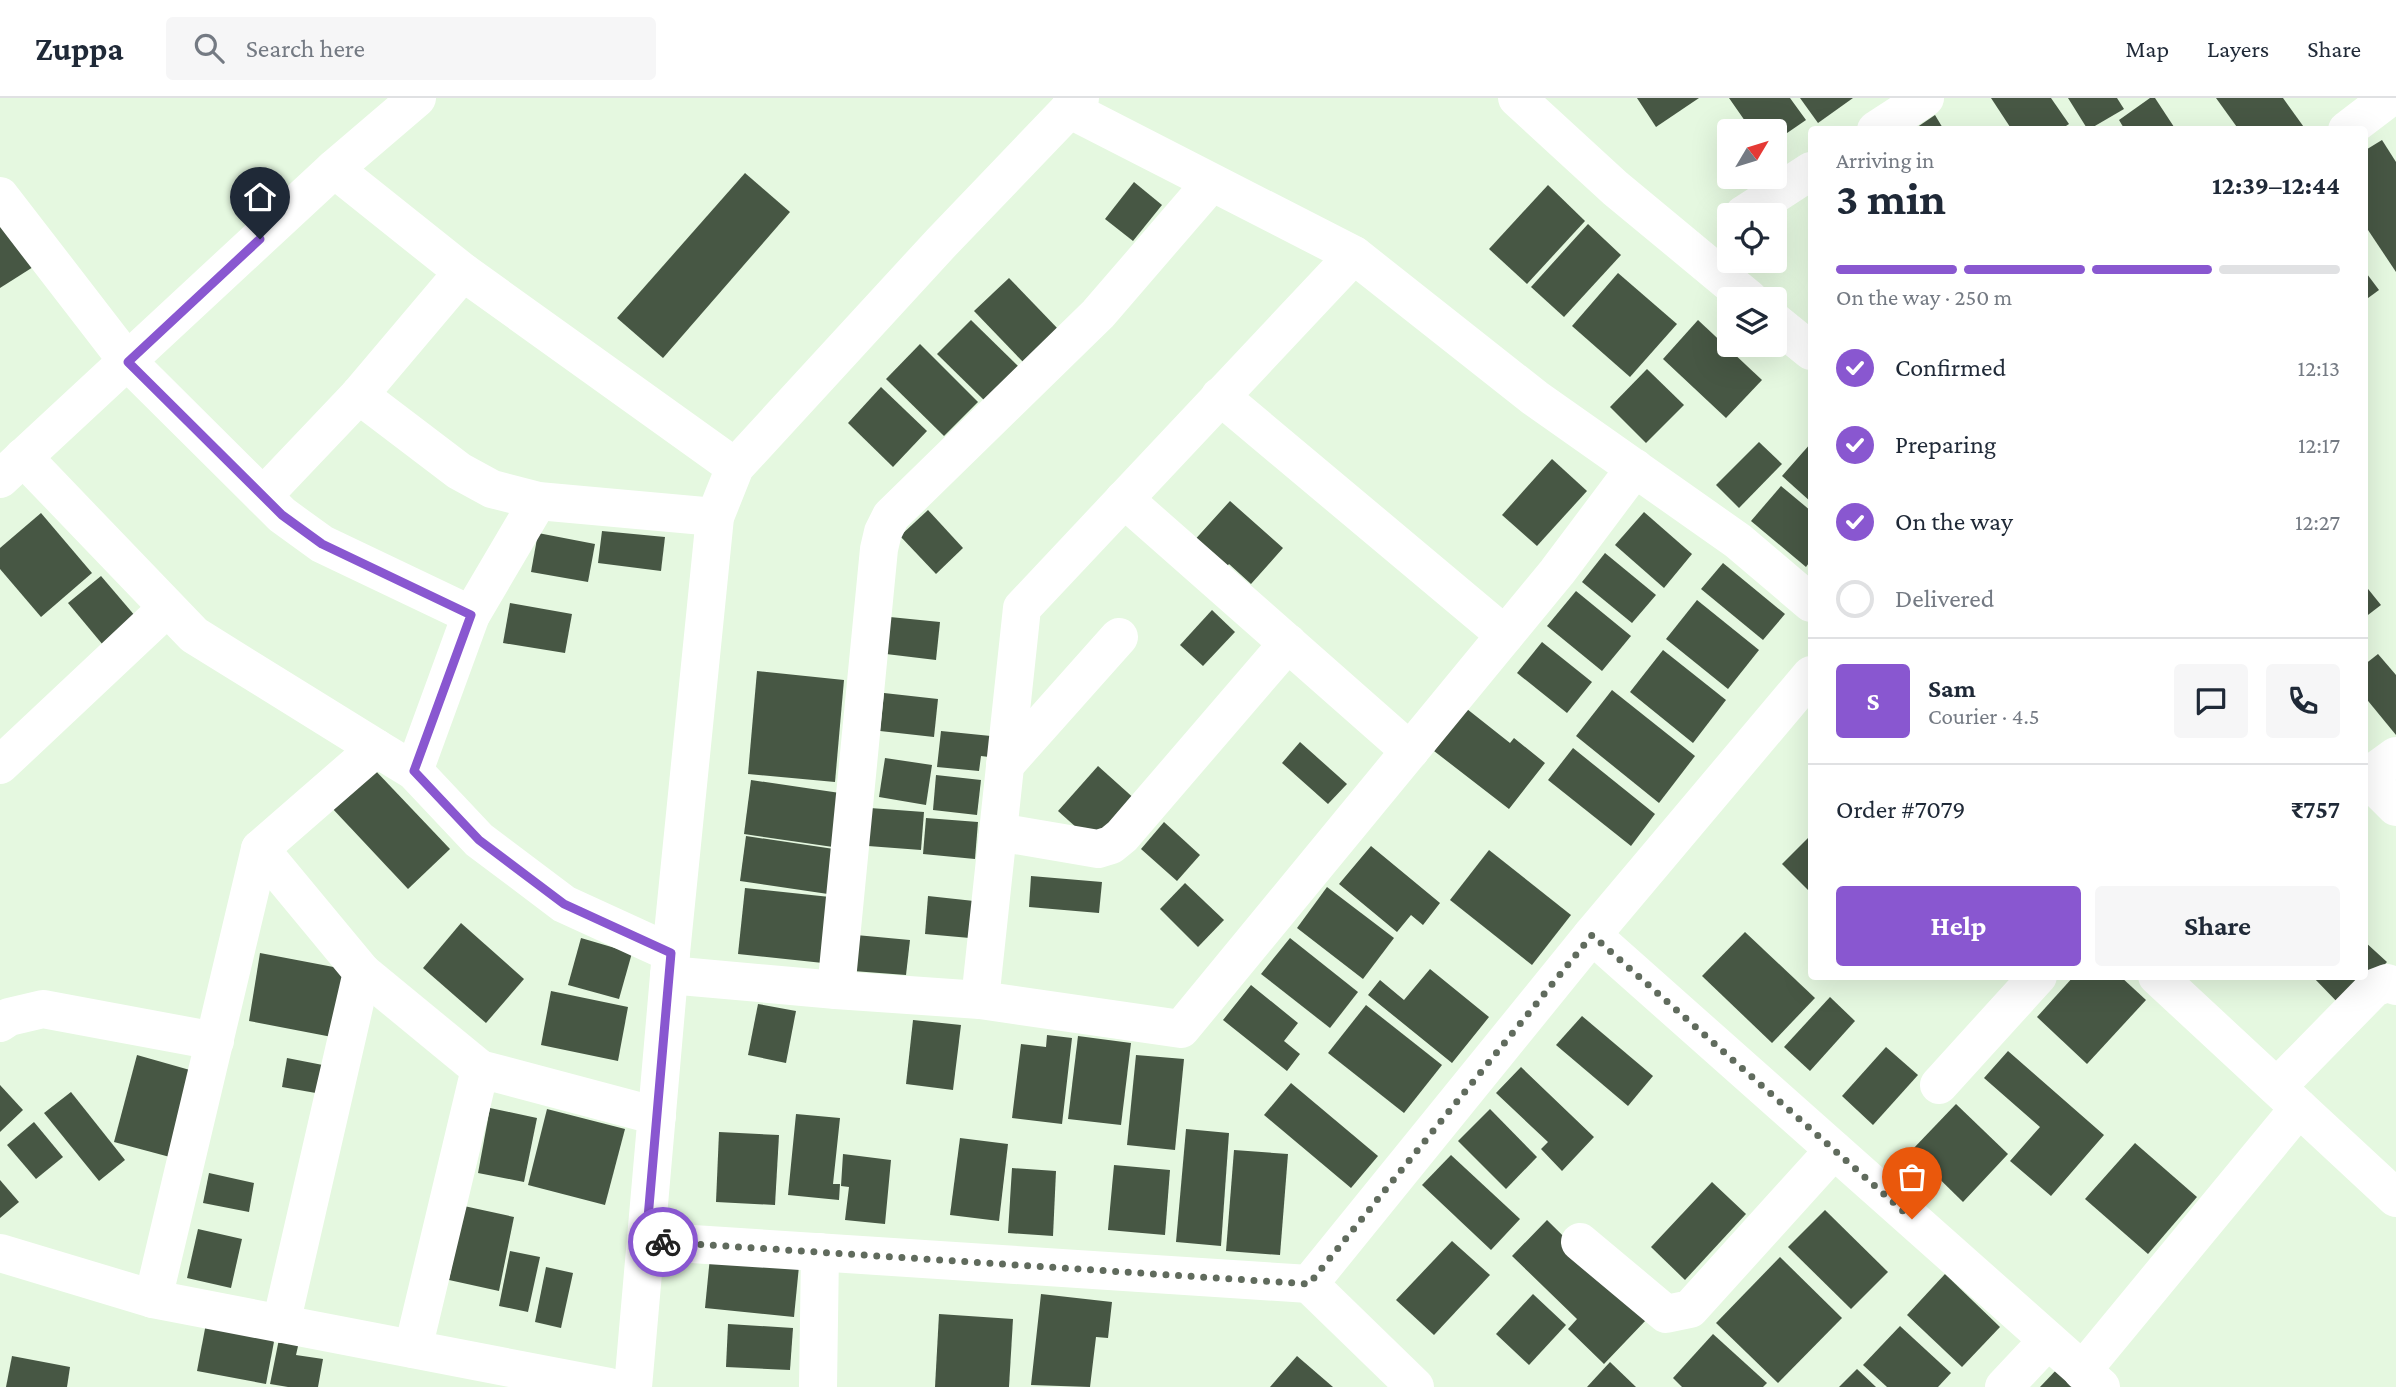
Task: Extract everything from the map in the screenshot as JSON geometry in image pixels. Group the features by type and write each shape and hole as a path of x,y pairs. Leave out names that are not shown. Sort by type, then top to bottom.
{"street":[{"path":"417,98 334,169 12,468 194,635 414,771 479,840 564,904 670,964 836,990 980,1000 1181,1029 1557,572 1635,468"},
{"path":"1882,126 1925,98"},
{"path":"2352,126 2389,98"},
{"path":"1532,102 1615,188 1734,287"},
{"path":"633,1387 670,964 715,517 735,467 941,243 1074,104 1211,183 1354,255 1535,398 1738,541 1808,600"},
{"path":"334,169 463,272 735,467"},
{"path":"1762,203 1808,173"},
{"path":"836,990 879,549 883,532 891,516 1098,314 1211,183"},
{"path":"0,196 128,362 282,515 322,544 471,615"},
{"path":"1689,250 1717,232"},
{"path":"980,1000 1022,608 1354,255"},
{"path":"263,496 359,395 463,272"},
{"path":"1787,332 1808,349"},
{"path":"359,395 459,471 492,489 538,501 715,517"},
{"path":"1220,396 1505,635"},
{"path":"1124,499 1410,751"},
{"path":"414,771 471,615 538,501"},
{"path":"0,765 166,608"},
{"path":"1005,765 1119,637"},
{"path":"998,832 1098,849 1111,845 1122,836 1288,643"},
{"path":"1309,1284 1592,935 1808,684"},
{"path":"153,1299 260,849 376,748"},
{"path":"2376,769 2396,807"},
{"path":"260,849 362,972 480,1069 657,1116"},
{"path":"1592,935 2092,1379 2288,1097 2374,988 2387,982 2396,986"},
{"path":"281,1324 362,972"},
{"path":"1940,1085 2034,980"},
{"path":"2164,980 2396,1198"},
{"path":"0,1023 9,1017 43,1009 215,1041"},
{"path":"413,1349 480,1069"},
{"path":"1580,1242 1666,1314 1690,1308 1834,1150"},
{"path":"646,1241 1309,1284 1415,1387"},
{"path":"818,1387 820,1252"},
{"path":"0,1254 153,1299 609,1387"},
{"path":"2004,1387 2048,1340"}],"building":[{"path":"1637,98 1699,98 1656,127"},
{"path":"1729,98 1790,98 1806,120 1787,133 1787,119 1744,119"},
{"path":"1800,98 1853,98 1818,123"},
{"path":"1991,98 2051,98 2069,124 2066,126 2009,126"},
{"path":"2068,98 2117,98 2124,109 2095,126 2086,126"},
{"path":"2150,98 2155,98 2173,126 2123,126 2119,120"},
{"path":"2216,98 2283,98 2303,126 2236,126"},
{"path":"1935,115 1942,126 1919,126"},
{"path":"2382,140 2396,162 2396,272 2368,230 2368,149"},
{"path":"745,173 790,212 663,358 617,318"},
{"path":"1134,182 1162,205 1133,241 1105,219"},
{"path":"1548,185 1585,221 1527,284 1489,249"},
{"path":"0,222 41,262 0,288"},
{"path":"1588,224 1621,255 1564,317 1531,287"},
{"path":"1618,273 1677,324 1630,377 1572,326"},
{"path":"2368,275 2379,290 2368,298"},
{"path":"1009,278 1060,331 1025,364 974,311"},
{"path":"971,320 1022,370 988,404 937,354"},
{"path":"1698,320 1717,338 1717,357 1737,357 1762,380 1726,418 1663,359"},
{"path":"920,344 978,402 944,436 886,379"},
{"path":"1647,369 1684,405 1646,443 1610,407"},
{"path":"881,387 927,431 893,467 848,423"},
{"path":"1759,442 1782,464 1739,508 1716,485"},
{"path":"1808,446 1808,499 1782,476"},
{"path":"1552,459 1587,491 1537,546 1502,515"},
{"path":"1781,486 1808,508 1806,567 1751,521"},
{"path":"1230,501 1283,548 1251,584 1229,564 1222,572 1191,544"},
{"path":"928,510 963,548 936,574 900,536"},
{"path":"1644,512 1692,554 1664,588 1615,545"},
{"path":"41,513 92,573 41,617 0,569 0,548"},
{"path":"602,531 665,537 661,571 598,563"},
{"path":"538,533 595,544 588,582 531,572"},
{"path":"1605,553 1656,595 1632,623 1582,582"},
{"path":"1723,563 1785,614 1763,640 1701,589"},
{"path":"101,576 136,617 103,645 68,603"},
{"path":"2368,589 2381,605 2368,615"},
{"path":"1576,591 1631,636 1602,671 1547,626"},
{"path":"1697,600 1759,650 1728,689 1666,639"},
{"path":"510,603 572,614 565,653 503,643"},
{"path":"1212,610 1235,632 1203,666 1180,645"},
{"path":"890,617 940,622 936,660 886,654"},
{"path":"1542,642 1592,682 1567,713 1517,673"},
{"path":"1663,650 1726,700 1693,743 1630,692"},
{"path":"2378,654 2396,675 2396,735 2368,701 2368,662"},
{"path":"757,671 844,680 835,782 748,774"},
{"path":"1612,690 1695,756 1659,803 1576,736"},
{"path":"884,693 938,699 934,737 880,731"},
{"path":"1467,709 1510,743 1514,738 1545,763 1509,809 1434,751"},
{"path":"941,731 991,736 989,757 981,756 979,771 937,767"},
{"path":"1300,742 1347,784 1328,804 1282,763"},
{"path":"1573,748 1655,814 1631,846 1548,780"},
{"path":"885,758 932,765 926,805 879,797"},
{"path":"1098,766 1137,801 1097,846 1058,811"},
{"path":"373,768 450,849 408,889 331,807"},
{"path":"936,775 981,780 977,815 933,810"},
{"path":"751,780 840,793 833,847 744,834"},
{"path":"870,808 924,812 921,850 868,846"},
{"path":"926,818 978,822 975,859 923,854"},
{"path":"1164,822 1200,855 1177,881 1141,849"},
{"path":"746,836 834,849 828,894 740,881"},
{"path":"1808,838 1808,890 1782,864"},
{"path":"1371,846 1440,903 1423,925 1411,915 1397,932 1339,884"},
{"path":"1489,850 1571,915 1532,965 1450,900"},
{"path":"1031,876 1102,882 1099,913 1029,907"},
{"path":"1185,883 1224,920 1198,947 1160,909"},
{"path":"1327,887 1394,938 1363,979 1297,928"},
{"path":"745,888 830,897 823,963 738,954"},
{"path":"928,896 974,901 970,938 925,934"},
{"path":"461,923 524,979 486,1023 423,968"},
{"path":"1745,932 1815,998 1772,1043 1702,976"},
{"path":"856,935 910,940 906,975 853,971"},
{"path":"581,938 632,953 619,999 568,985"},
{"path":"1290,938 1358,992 1330,1028 1261,974"},
{"path":"2368,945 2387,962 2343,1008 2316,980 2368,980"},
{"path":"260,953 344,969 332,1037 249,1021"},
{"path":"1430,969 1489,1017 1452,1063 1368,995 1380,980 1404,1000"},
{"path":"2070,980 2124,980 2146,1000 2087,1064 2037,1017"},
{"path":"1251,985 1298,1023 1284,1041 1300,1054 1287,1071 1223,1020"},
{"path":"551,991 628,1007 618,1061 541,1045"},
{"path":"1830,997 1855,1021 1810,1071 1784,1047"},
{"path":"758,1004 796,1011 786,1063 748,1055"},
{"path":"1366,1005 1442,1065 1404,1113 1328,1053"},
{"path":"1582,1016 1653,1076 1628,1106 1556,1045"},
{"path":"913,1020 961,1025 953,1090 906,1084"},
{"path":"1047,1035 1072,1038 1062,1124 1012,1118 1021,1044 1046,1047"},
{"path":"1078,1036 1131,1043 1121,1125 1068,1119"},
{"path":"1886,1047 1918,1075 1873,1125 1842,1096"},
{"path":"2008,1051 2104,1135 2051,1196 2010,1161 2040,1127 1984,1078"},
{"path":"137,1055 204,1074 181,1160 114,1142"},
{"path":"1136,1055 1184,1059 1175,1150 1127,1145"},
{"path":"287,1058 333,1067 327,1095 282,1087"},
{"path":"1521,1067 1594,1137 1562,1171 1541,1149 1548,1142 1496,1093"},
{"path":"1291,1083 1378,1156 1351,1188 1264,1115"},
{"path":"0,1085 23,1110 0,1132"},
{"path":"71,1092 125,1160 99,1181 44,1113"},
{"path":"1956,1104 2008,1154 1963,1202 1911,1151"},
{"path":"490,1108 537,1118 524,1182 478,1173"},
{"path":"547,1109 625,1129 605,1205 528,1185"},
{"path":"1490,1109 1537,1157 1506,1189 1458,1141"},
{"path":"796,1114 840,1118 833,1184 840,1184 839,1200 788,1195"},
{"path":"34,1122 63,1157 36,1179 7,1145"},
{"path":"1186,1129 1229,1133 1221,1246 1176,1242"},
{"path":"719,1132 779,1135 775,1205 716,1202"},
{"path":"960,1138 1008,1144 999,1221 950,1215"},
{"path":"2135,1143 2197,1197 2148,1254 2085,1199"},
{"path":"1234,1150 1288,1154 1280,1255 1226,1251"},
{"path":"843,1154 891,1160 885,1224 845,1220 849,1187 841,1186"},
{"path":"1451,1155 1520,1219 1491,1250 1422,1185"},
{"path":"1114,1165 1170,1170 1165,1235 1108,1230"},
{"path":"1012,1168 1056,1171 1053,1236 1008,1233"},
{"path":"209,1173 254,1183 249,1212 203,1203"},
{"path":"0,1180 19,1202 0,1218"},
{"path":"1712,1182 1746,1214 1685,1280 1651,1247"},
{"path":"464,1206 514,1217 499,1291 449,1280"},
{"path":"1825,1210 1888,1272 1851,1309 1788,1247"},
{"path":"1547,1220 1647,1319 1604,1364 1568,1329 1577,1319 1512,1256"},
{"path":"198,1229 242,1239 231,1288 187,1278"},
{"path":"1452,1241 1490,1275 1434,1335 1396,1300"},
{"path":"510,1251 540,1257 528,1312 499,1306"},
{"path":"710,1257 799,1266 794,1317 705,1308"},
{"path":"1780,1257 1842,1318 1778,1383 1716,1323"},
{"path":"546,1267 573,1273 561,1328 535,1322"},
{"path":"1945,1274 2000,1327 1962,1367 1907,1315"},
{"path":"1041,1294 1112,1302 1108,1338 1096,1337 1090,1387 1031,1385"},
{"path":"1533,1294 1566,1325 1529,1365 1496,1334"},
{"path":"939,1314 1013,1319 1009,1387 935,1387"},
{"path":"207,1318 276,1331 266,1384 197,1371"},
{"path":"728,1324 793,1328 790,1370 726,1367"},
{"path":"1900,1326 1951,1373 1938,1387 1887,1387 1863,1365"},
{"path":"281,1329 301,1333 296,1355 323,1359 318,1387 270,1384"},
{"path":"1713,1334 1767,1383 1763,1387 1682,1387 1673,1378"},
{"path":"12,1356 70,1367 67,1387 6,1387"},
{"path":"1297,1356 1333,1387 1270,1387"},
{"path":"1610,1362 1636,1387 1587,1387"},
{"path":"2060,1366 2076,1387 2040,1387"},
{"path":"1857,1369 1876,1387 1839,1387"}],"way so far":[{"path":"663,1242 1309,1284 1592,935 1912,1219"}],"route":[{"path":"260,239 128,362 282,515 322,544 471,615 414,771 479,840 564,904 671,953 646,1241 663,1242"}]}
